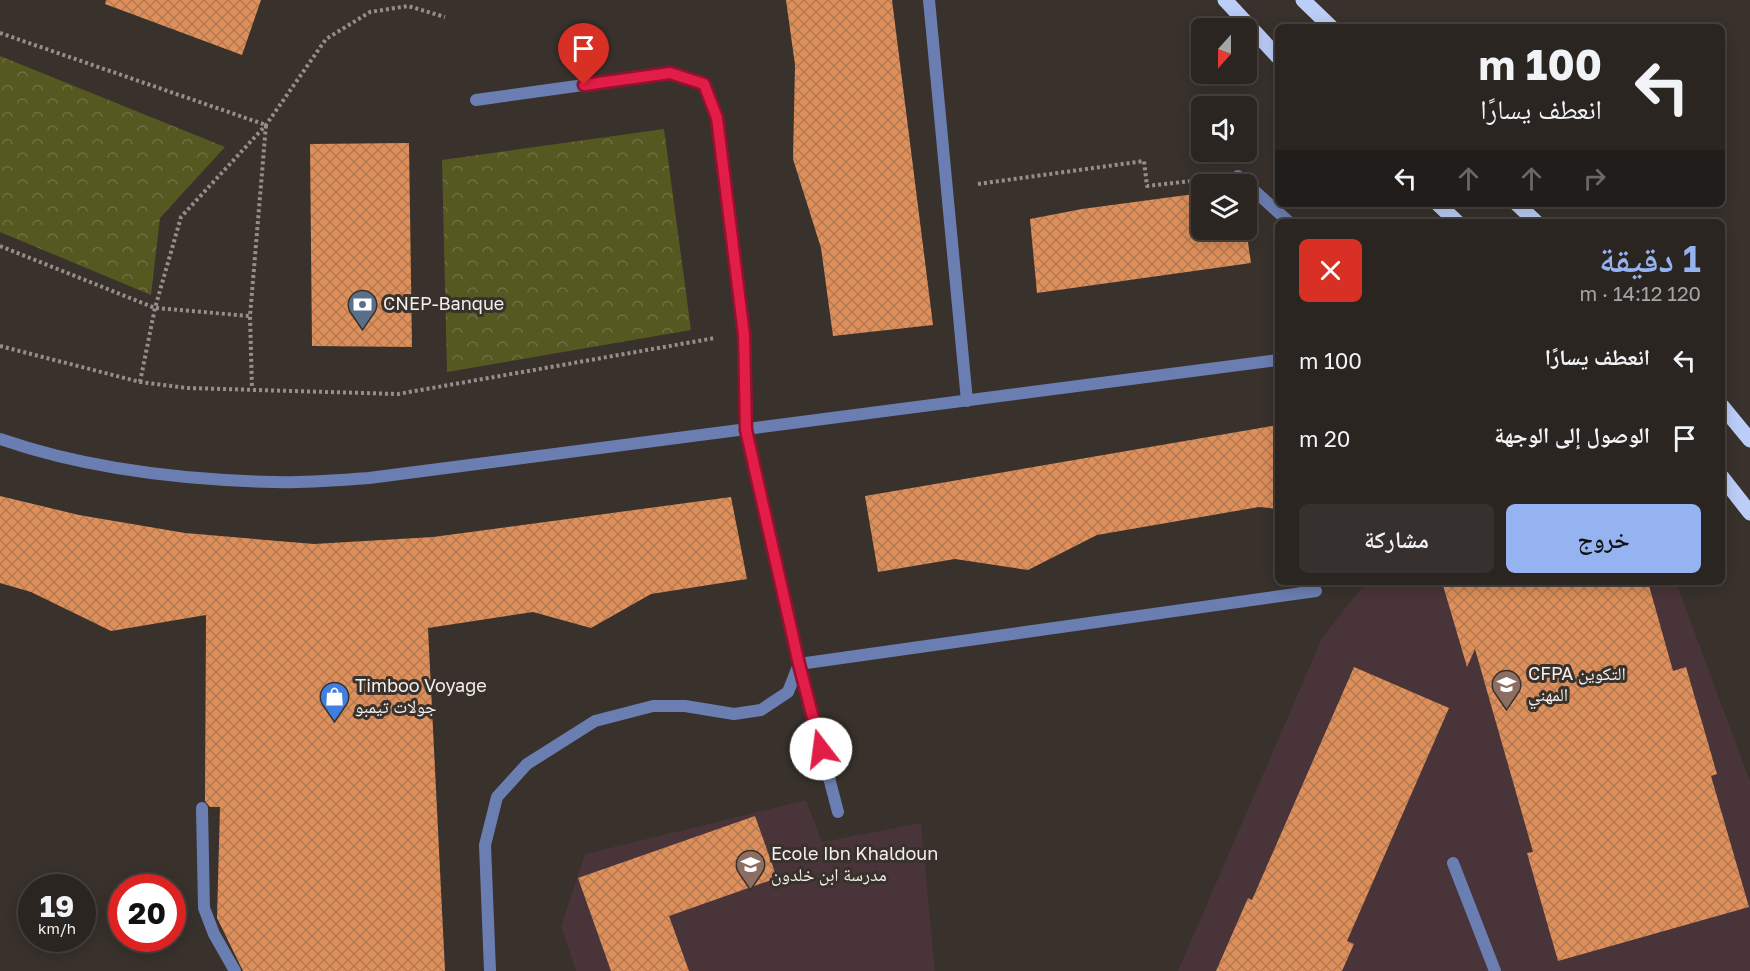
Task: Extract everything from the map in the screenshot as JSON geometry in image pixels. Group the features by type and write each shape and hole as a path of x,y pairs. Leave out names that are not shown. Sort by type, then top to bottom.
{"main road":[{"path":"1225,0 1275,54"},
{"path":"1303,0 1328,24"},
{"path":"1441,207 1454,219"},
{"path":"1520,207 1533,219"},
{"path":"1725,410 1750,440"},
{"path":"1725,481 1750,513"}],"street":[{"path":"929,0 967,401"},
{"path":"476,99 670,73 704,84 717,118 744,335 746,430 799,664 838,812"},
{"path":"1257,193 1286,219"},
{"path":"0,439 89,462 179,477 275,482 369,478 1275,360"},
{"path":"799,664 1316,591"},
{"path":"490,971 485,844 497,797 527,764 595,721 653,706 685,706 734,714 761,710 788,692 799,664"},
{"path":"202,808 204,908 214,934 235,971"},
{"path":"1453,863 1495,971"}],"path":[{"path":"140,382 155,308 180,217 266,125 326,39 370,12 408,6 445,17"},
{"path":"0,33 266,125"},
{"path":"252,389 250,316 266,125"},
{"path":"947,189 1144,161 1147,186 1191,181"},
{"path":"0,246 155,308 250,316"},
{"path":"0,346 140,382 187,388 398,394 699,339 744,335"}],"shaded area":[{"name":"CFPA التكوين المهني","path":"1364,585 1677,585 1750,781 1750,971 1178,971 1322,638"},
{"name":"Ecole Ibn Khaldoun مدرسة ابن خلدون","path":"806,800 822,842 921,823 935,971 576,971 561,926 585,854"}],"green space":[{"path":"0,56 225,147 160,218 151,295 0,232"},
{"path":"664,129 691,330 447,372 442,160"}],"building":[{"path":"106,0 261,0 242,55 105,4"},
{"path":"786,0 892,0 933,325 833,336 821,248 793,159 795,65"},
{"path":"409,143 412,347 312,346 310,144"},
{"path":"1191,194 1191,240 1248,240 1251,263 1037,293 1030,219 1082,209"},
{"path":"1275,426 1275,509 1259,507 1097,535 1028,570 955,559 878,572 865,496"},
{"path":"0,496 79,515 185,533 314,544 433,537 731,497 747,579 651,594 591,628 533,612 428,628 445,971 243,971 217,918 220,807 210,807 205,801 206,615 111,631 31,592 0,583"},
{"path":"1443,585 1649,585 1673,671 1686,667 1717,774 1711,776 1749,907 1558,961 1527,853 1533,852 1475,649 1467,667"},
{"path":"1354,667 1449,708 1347,941 1354,944 1342,971 1216,971 1248,898 1252,900"},
{"path":"755,816 777,878 669,916 689,971 611,971 578,878"}],"place":[{"name":"CNEP-Banque","path":"362,330"},
{"name":"CFPA التكوين المهني","path":"1507,710"},
{"name":"Timboo Voyage جولات تيمبو","path":"334,722"},
{"name":"Ecole Ibn Khaldoun مدرسة ابن خلدون","path":"750,890"}],"route":[{"path":"584,85 670,73 704,84 717,118 744,335 746,430 799,664 821,749"}]}
